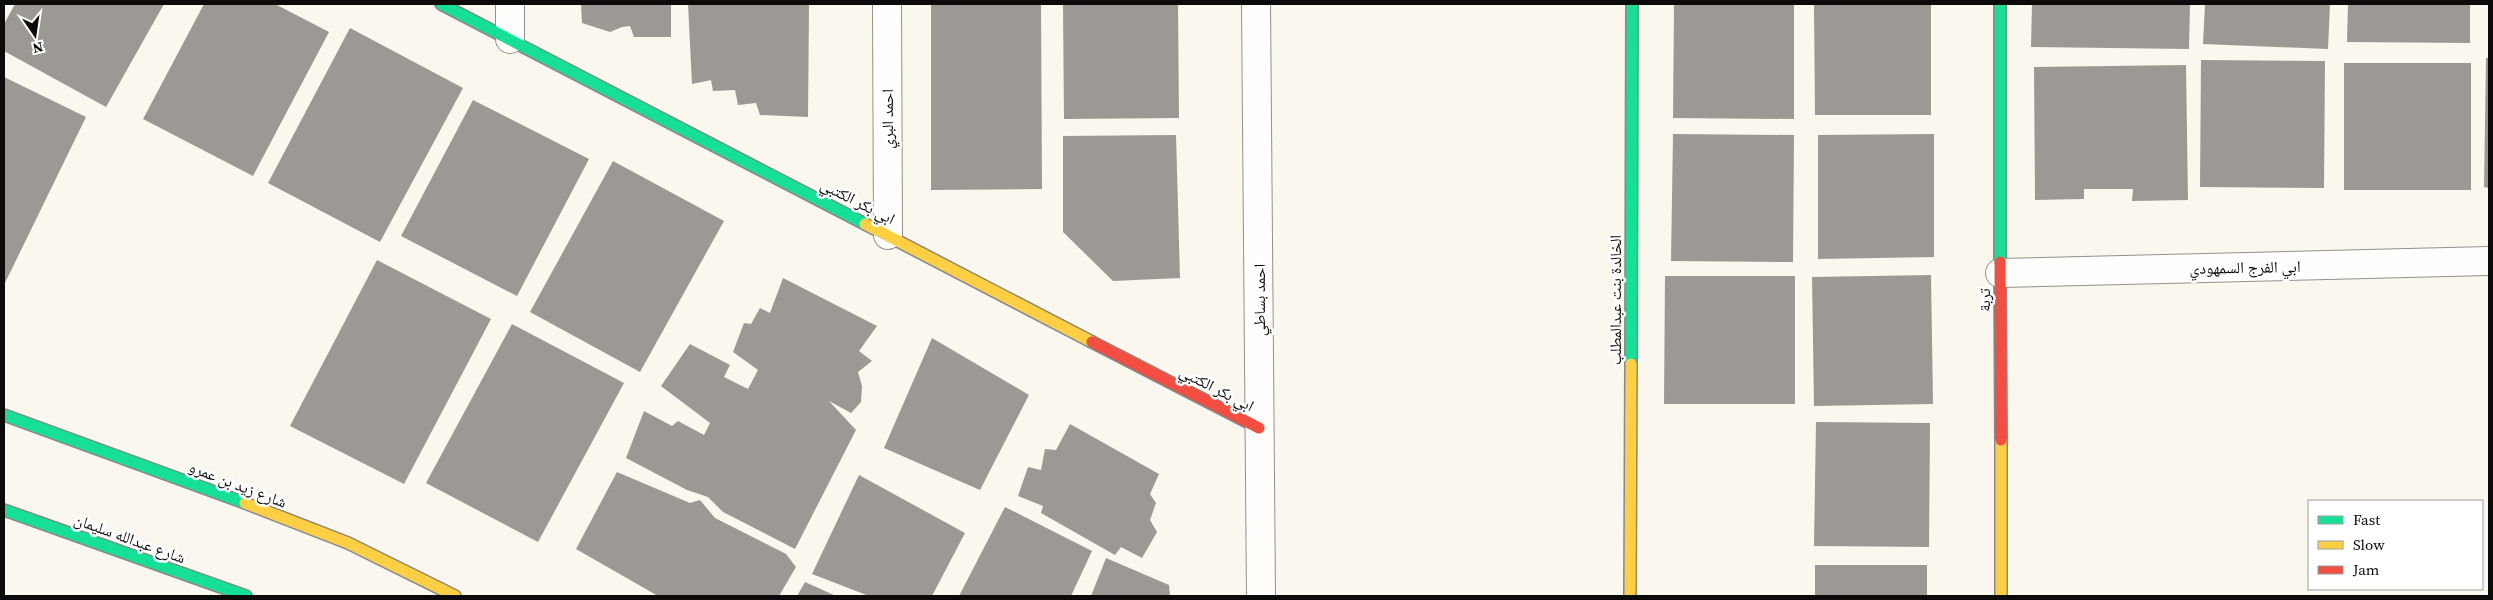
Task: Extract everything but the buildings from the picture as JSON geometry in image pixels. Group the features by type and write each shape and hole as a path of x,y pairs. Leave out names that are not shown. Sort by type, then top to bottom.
{"street":[{"name":"ابي بكر الكتبي","path":"441,4 1260,428"},
{"path":"510,4 510,39"},
{"name":"احمد البري","path":"887,4 888,235"},
{"name":"احمد بساطي","path":"1256,4 1260,596"},
{"name":"الخالدة بنت عبدالمطلب","path":"1630,596 1632,4"},
{"name":"تربة","path":"2000,4 2001,596"},
{"name":"ابي الفرج السمهودي","path":"2000,273 2489,262"},
{"name":"شارع زيد بن عمرو","path":"4,415 128,459 348,543 455,596"},
{"name":"شارع عبدالله سليمان","path":"4,510 246,596"}],"traffic: fast":[{"path":"441,4 865,224"},
{"path":"1631,364 1632,4"},
{"path":"2000,4 2000,262"},
{"path":"4,415 245,503"},
{"path":"4,510 246,596"}],"traffic: slow":[{"path":"865,224 1092,342"},
{"path":"1630,596 1631,364"},
{"path":"2001,440 2001,596"},
{"path":"245,503 348,543 455,596"}],"traffic: jam":[{"path":"2000,262 2001,440"},
{"path":"1092,342 1259,428"}]}
